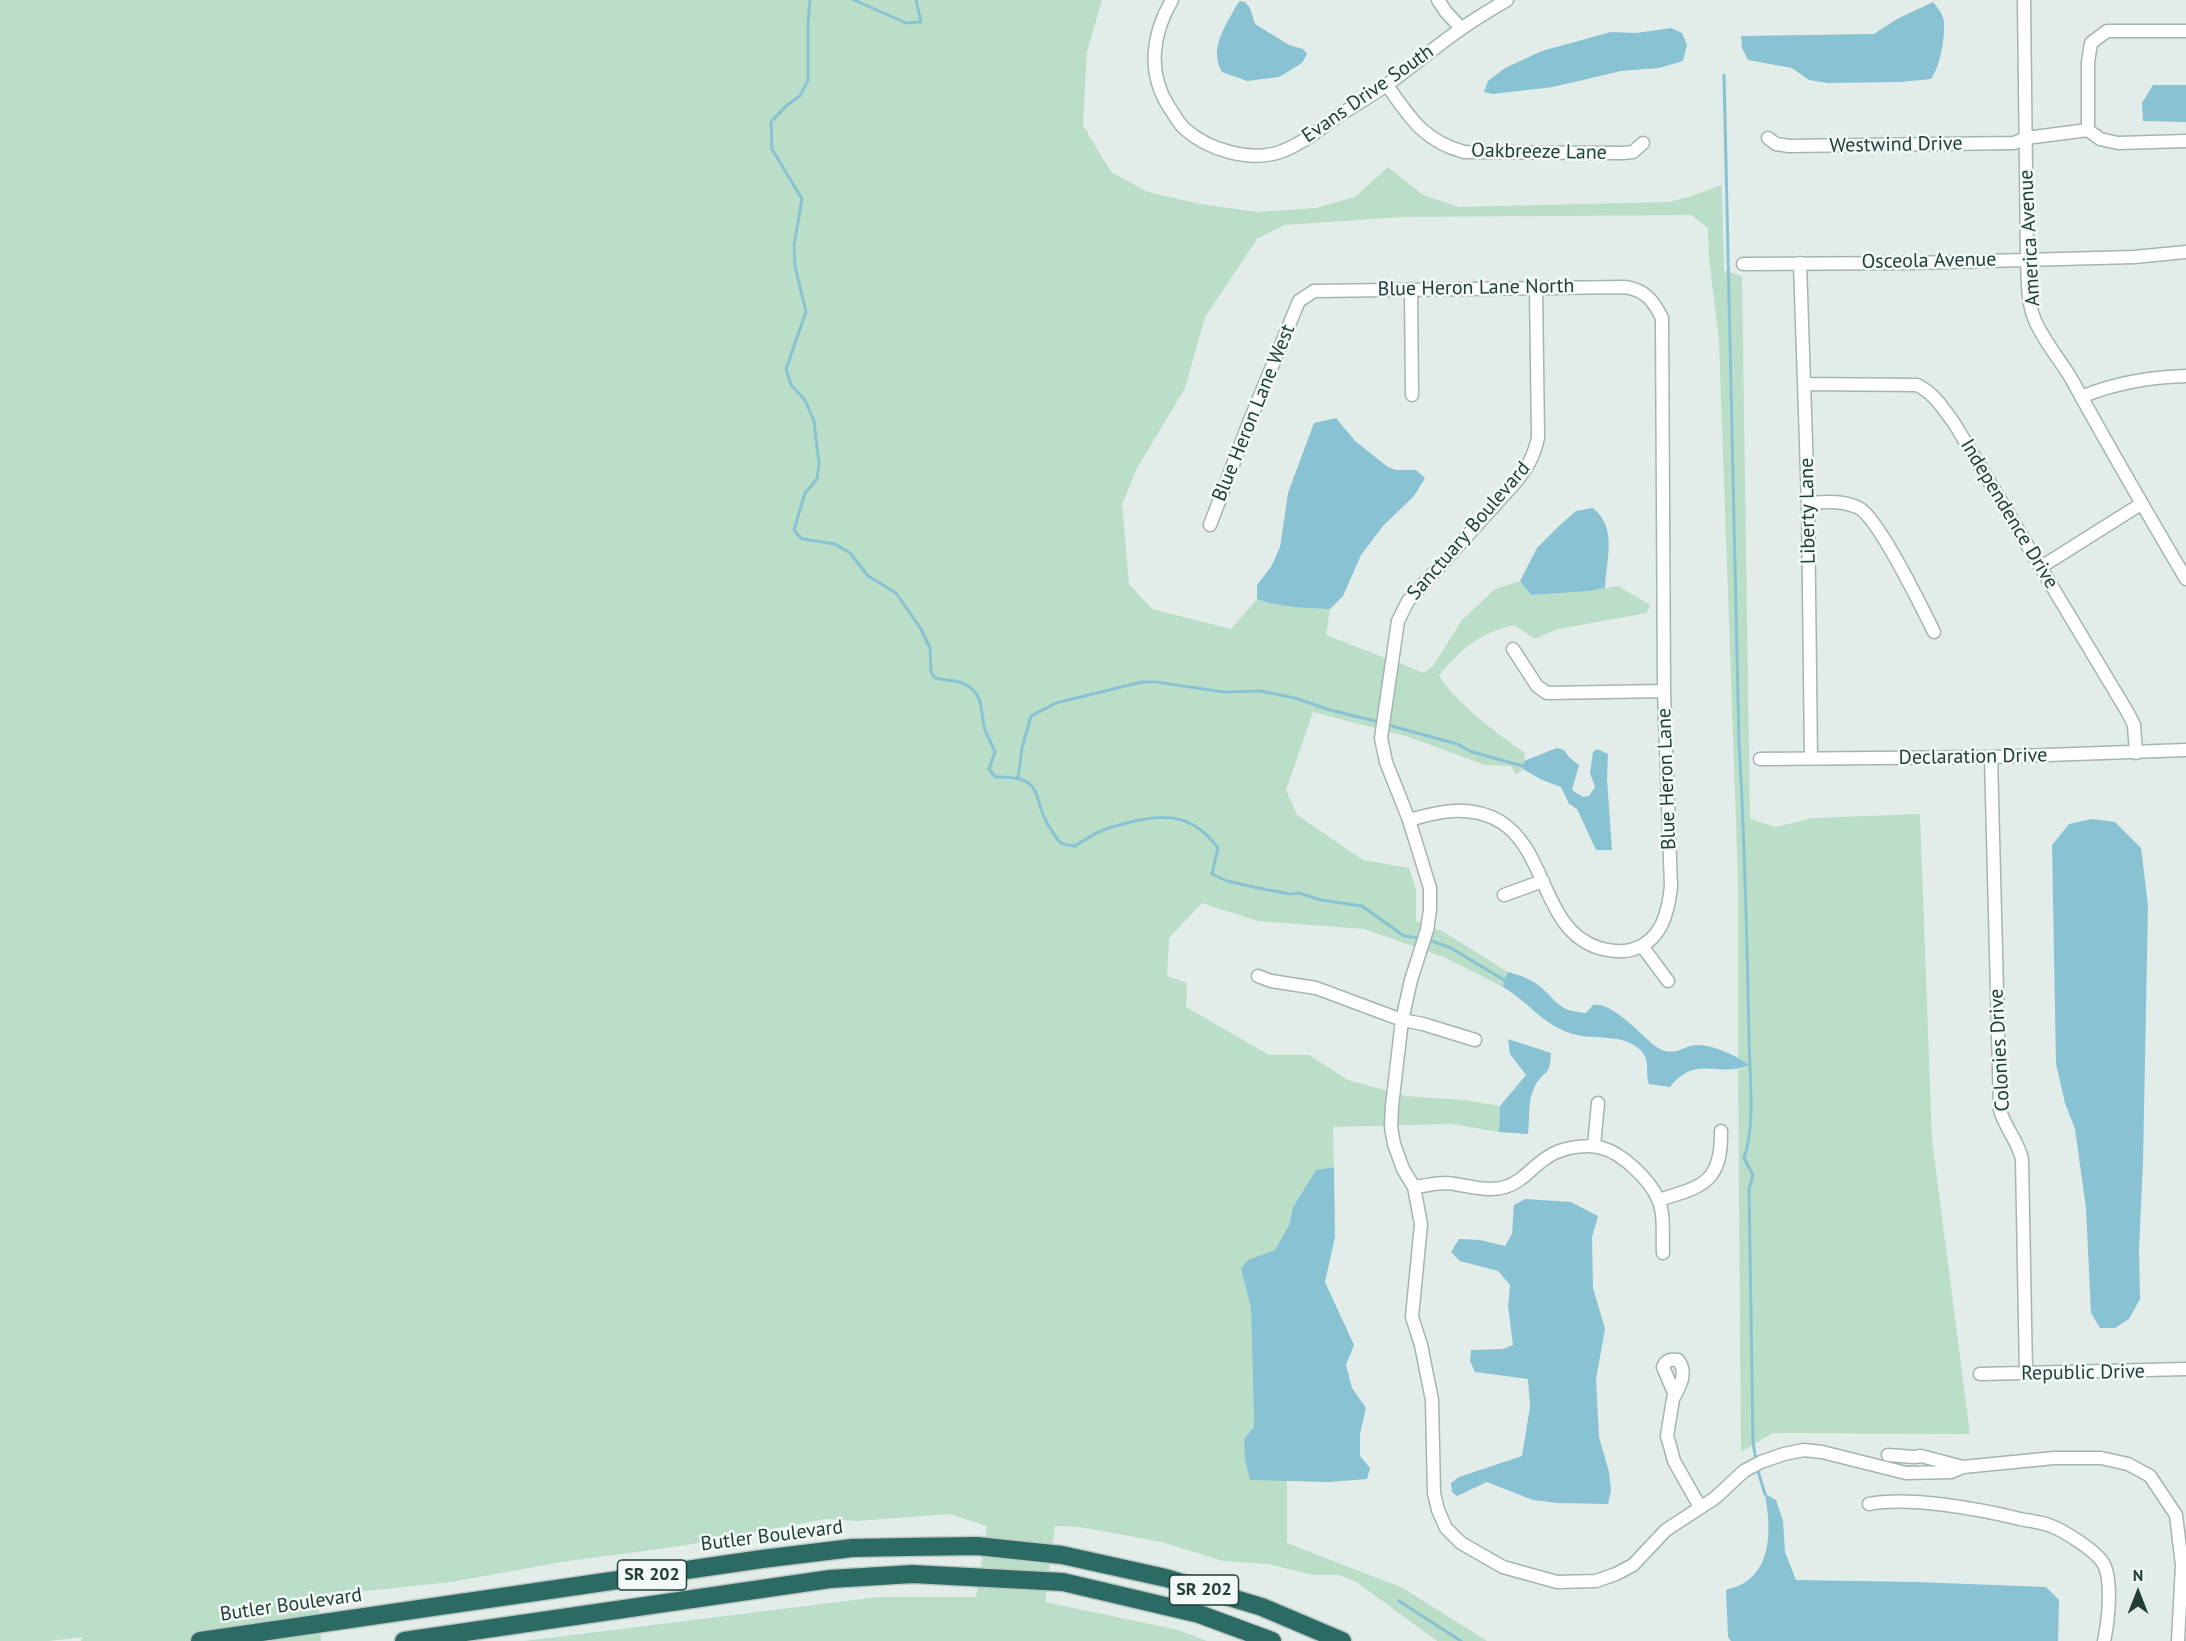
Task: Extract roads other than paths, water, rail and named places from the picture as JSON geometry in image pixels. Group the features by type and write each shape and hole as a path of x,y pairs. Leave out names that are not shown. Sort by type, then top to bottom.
{"highway":[{"name":"Butler Boulevard","path":"200,1641 762,1559 852,1548 977,1546 1062,1555 1166,1578 1251,1604 1341,1641"},
{"name":"SR 202","path":"404,1641 830,1579 914,1574 1063,1582 1199,1614 1272,1641"}],"street":[{"name":"Evans Drive South","path":"1172,0 1158,28 1153,49 1161,95 1185,129 1216,147 1246,154 1278,152 1317,133 1342,113 1387,85 1461,28 1508,0"},
{"path":"1438,0 1461,28"},
{"name":"America Avenue","path":"2024,0 2027,259 2030,301 2034,317 2046,342 2081,397 2186,579"},
{"path":"2186,30 2107,31 2091,43 2088,62 2088,130 2100,138 2118,142 2186,141"},
{"name":"Oakbreeze Lane","path":"1387,85 1418,127 1442,144 1464,152 1623,153 1633,152 1643,142"},
{"name":"Westwind Drive","path":"1768,138 1776,144 1789,146 2014,143 2026,138 2088,130"},
{"name":"Osceola Avenue","path":"1743,264 1912,263 2134,257 2186,252"},
{"name":"Liberty Lane","path":"1800,263 1808,502 1811,759"},
{"name":"Blue Heron Lane North","path":"1299,301 1314,291 1536,287 1624,287 1637,289 1647,294 1651,300"},
{"name":"Sanctuary Boulevard","path":"1536,287 1539,438 1535,453 1530,465 1514,484 1408,601 1398,621 1381,738 1386,762 1430,888 1427,930 1402,1020 1391,1127 1403,1169 1414,1187 1421,1224 1412,1317 1421,1345 1432,1400 1434,1493 1446,1528 1468,1548 1503,1568 1557,1582 1596,1581 1633,1565 1666,1530 1715,1498 1744,1471 1784,1454 1804,1450 1822,1452 1892,1471 1916,1473 1951,1472 1963,1467 2054,1458 2101,1458 2128,1464 2150,1476 2176,1515 2182,1565 2178,1641"},
{"path":"1411,289 1412,395"},
{"name":"Blue Heron Lane","path":"1642,946 1655,936 1662,925 1668,910 1671,887 1665,691 1662,318 1651,300"},
{"name":"Blue Heron Lane West","path":"1210,525 1299,301"},
{"path":"2081,397 2106,387 2138,380 2185,376"},
{"name":"Independence Drive","path":"1805,384 1917,385 1935,398 1954,423 2134,725 2136,753"},
{"path":"1808,502 1835,502 1862,510 1910,584 1934,632"},
{"path":"2041,567 2141,504"},
{"path":"1513,649 1537,686 1547,693 1665,691"},
{"name":"Declaration Drive","path":"1760,759 1991,757 2186,750"},
{"name":"Colonies Drive","path":"1991,757 2000,1110 2003,1122 2020,1150 2022,1159 2026,1374"},
{"path":"1408,820 1459,810 1479,812 1502,823 1520,840 1543,880 1559,916 1570,931 1586,944 1606,950 1626,952 1642,946 1668,981"},
{"path":"1504,895 1543,880"},
{"path":"1258,976 1281,983 1316,988 1402,1020 1475,1040"},
{"path":"1594,1146 1598,1103"},
{"path":"1659,1200 1695,1189 1709,1179 1715,1169 1721,1148 1721,1131"},
{"path":"1414,1187 1445,1183 1497,1189 1521,1179 1554,1152 1567,1148 1594,1146 1603,1148 1617,1155 1646,1179 1659,1200 1663,1253"},
{"name":"Republic Drive","path":"1980,1374 2186,1370"},
{"path":"1675,1395 1667,1436 1674,1461 1700,1507"},
{"name":"Sanctuary Boulevard","path":"1869,1464 1888,1455 1922,1456 1963,1467"},
{"path":"1869,1504 1885,1501 1945,1505 1997,1513 2052,1526 2102,1561 2108,1574 2108,1624 2104,1641"}],"water":[{"path":"1240,1 1245,2 1250,8 1255,24 1289,45 1303,49 1307,54 1302,63 1279,77 1247,81 1222,72 1217,58 1218,44 1226,24"},
{"path":"1933,2 1943,17 1944,29 1939,60 1931,79 1828,83 1809,80 1792,68 1748,60 1742,48 1741,36 1874,34 1897,19"},
{"path":"1671,28 1682,33 1687,45 1683,61 1659,68 1621,71 1553,87 1493,94 1484,92 1488,81 1505,68 1542,51 1611,32 1636,33"},
{"path":"2153,85 2186,85 2186,122 2143,121 2142,103"},
{"path":"1336,418 1355,441 1388,467 1396,470 1416,470 1425,478 1414,496 1383,526 1361,555 1343,596 1330,609 1284,606 1257,599 1257,585 1271,567 1280,547 1288,493 1314,423"},
{"path":"1593,508 1606,525 1608,535 1605,588 1531,595 1520,581 1537,548 1576,511"},
{"path":"1557,748 1564,750 1579,765 1572,790 1583,797 1589,796 1595,787 1590,773 1593,752 1597,749 1608,754 1607,779 1612,850 1596,850 1577,809 1569,804 1561,787 1542,780 1523,769 1524,761"},
{"path":"2091,819 2115,822 2141,848 2148,905 2139,1250 2140,1299 2129,1319 2115,1328 2100,1328 2091,1313 2086,1208 2075,1129 2065,1103 2056,1064 2052,845 2069,824"},
{"path":"1508,972 1535,983 1561,1006 1571,1011 1586,1013 1593,1005 1609,1008 1664,1051 1670,1052 1704,1045 1725,1052 1749,1065 1737,1069 1708,1068 1690,1071 1670,1087 1649,1084 1645,1057 1636,1047 1621,1040 1577,1035 1556,1027 1503,987"},
{"path":"1508,1039 1551,1053 1548,1070 1532,1092 1528,1134 1499,1132 1500,1106 1526,1075 1510,1054"},
{"path":"1334,1167 1335,1237 1325,1282 1354,1345 1346,1365 1352,1388 1366,1408 1360,1434 1360,1456 1370,1468 1367,1479 1329,1482 1250,1480 1245,1459 1244,1439 1254,1427 1251,1308 1241,1269 1248,1260 1275,1250 1289,1225 1293,1207 1316,1170"},
{"path":"1525,1199 1571,1202 1598,1216 1592,1237 1593,1288 1605,1329 1596,1379 1599,1437 1609,1472 1611,1491 1608,1504 1533,1500 1487,1482 1457,1496 1452,1492 1451,1483 1459,1477 1522,1456 1530,1407 1528,1379 1475,1372 1470,1361 1471,1350 1503,1349 1513,1345 1508,1306 1510,1285 1498,1271 1460,1261 1451,1252 1459,1239 1480,1240 1505,1246 1512,1234 1514,1205"},
{"path":"1765,1494 1776,1500 1783,1521 1785,1552 1796,1580 2046,1587 2059,1600 2058,1641 1731,1641 1728,1637 1726,1590 1742,1584 1754,1575 1761,1565 1768,1543"}],"waterway":[{"path":"810,0 808,80 800,96 787,105 771,122 772,149 802,199 794,245 795,266 806,312 786,369 791,385 805,400 814,421 819,464 817,479 805,493 794,530 802,539 835,544 850,553 868,576 896,593 921,629 930,648 931,672 935,678 965,684 977,695 985,730 995,752 989,769 995,777 1024,780 1031,785 1036,792 1045,820 1061,843 1075,846 1103,830 1135,821 1160,817 1181,820 1200,830 1218,848 1212,874 1227,881 1258,888 1290,894 1299,893 1321,900 1362,906 1404,936 1419,938"},
{"path":"854,0 906,23 921,22 916,0"},
{"path":"1724,75 1739,743 1751,1098 1750,1130 1744,1158 1753,1175 1749,1189 1753,1442 1756,1461"},
{"path":"1018,778 1022,748 1031,716 1056,703 1142,682 1224,692 1260,691 1295,698 1330,710 1379,722"},
{"path":"1385,724 1457,744 1472,752 1523,766"},
{"path":"1429,940 1451,948 1504,980"},
{"path":"1757,1468 1765,1494"},
{"path":"1399,1601 1461,1641"}]}
